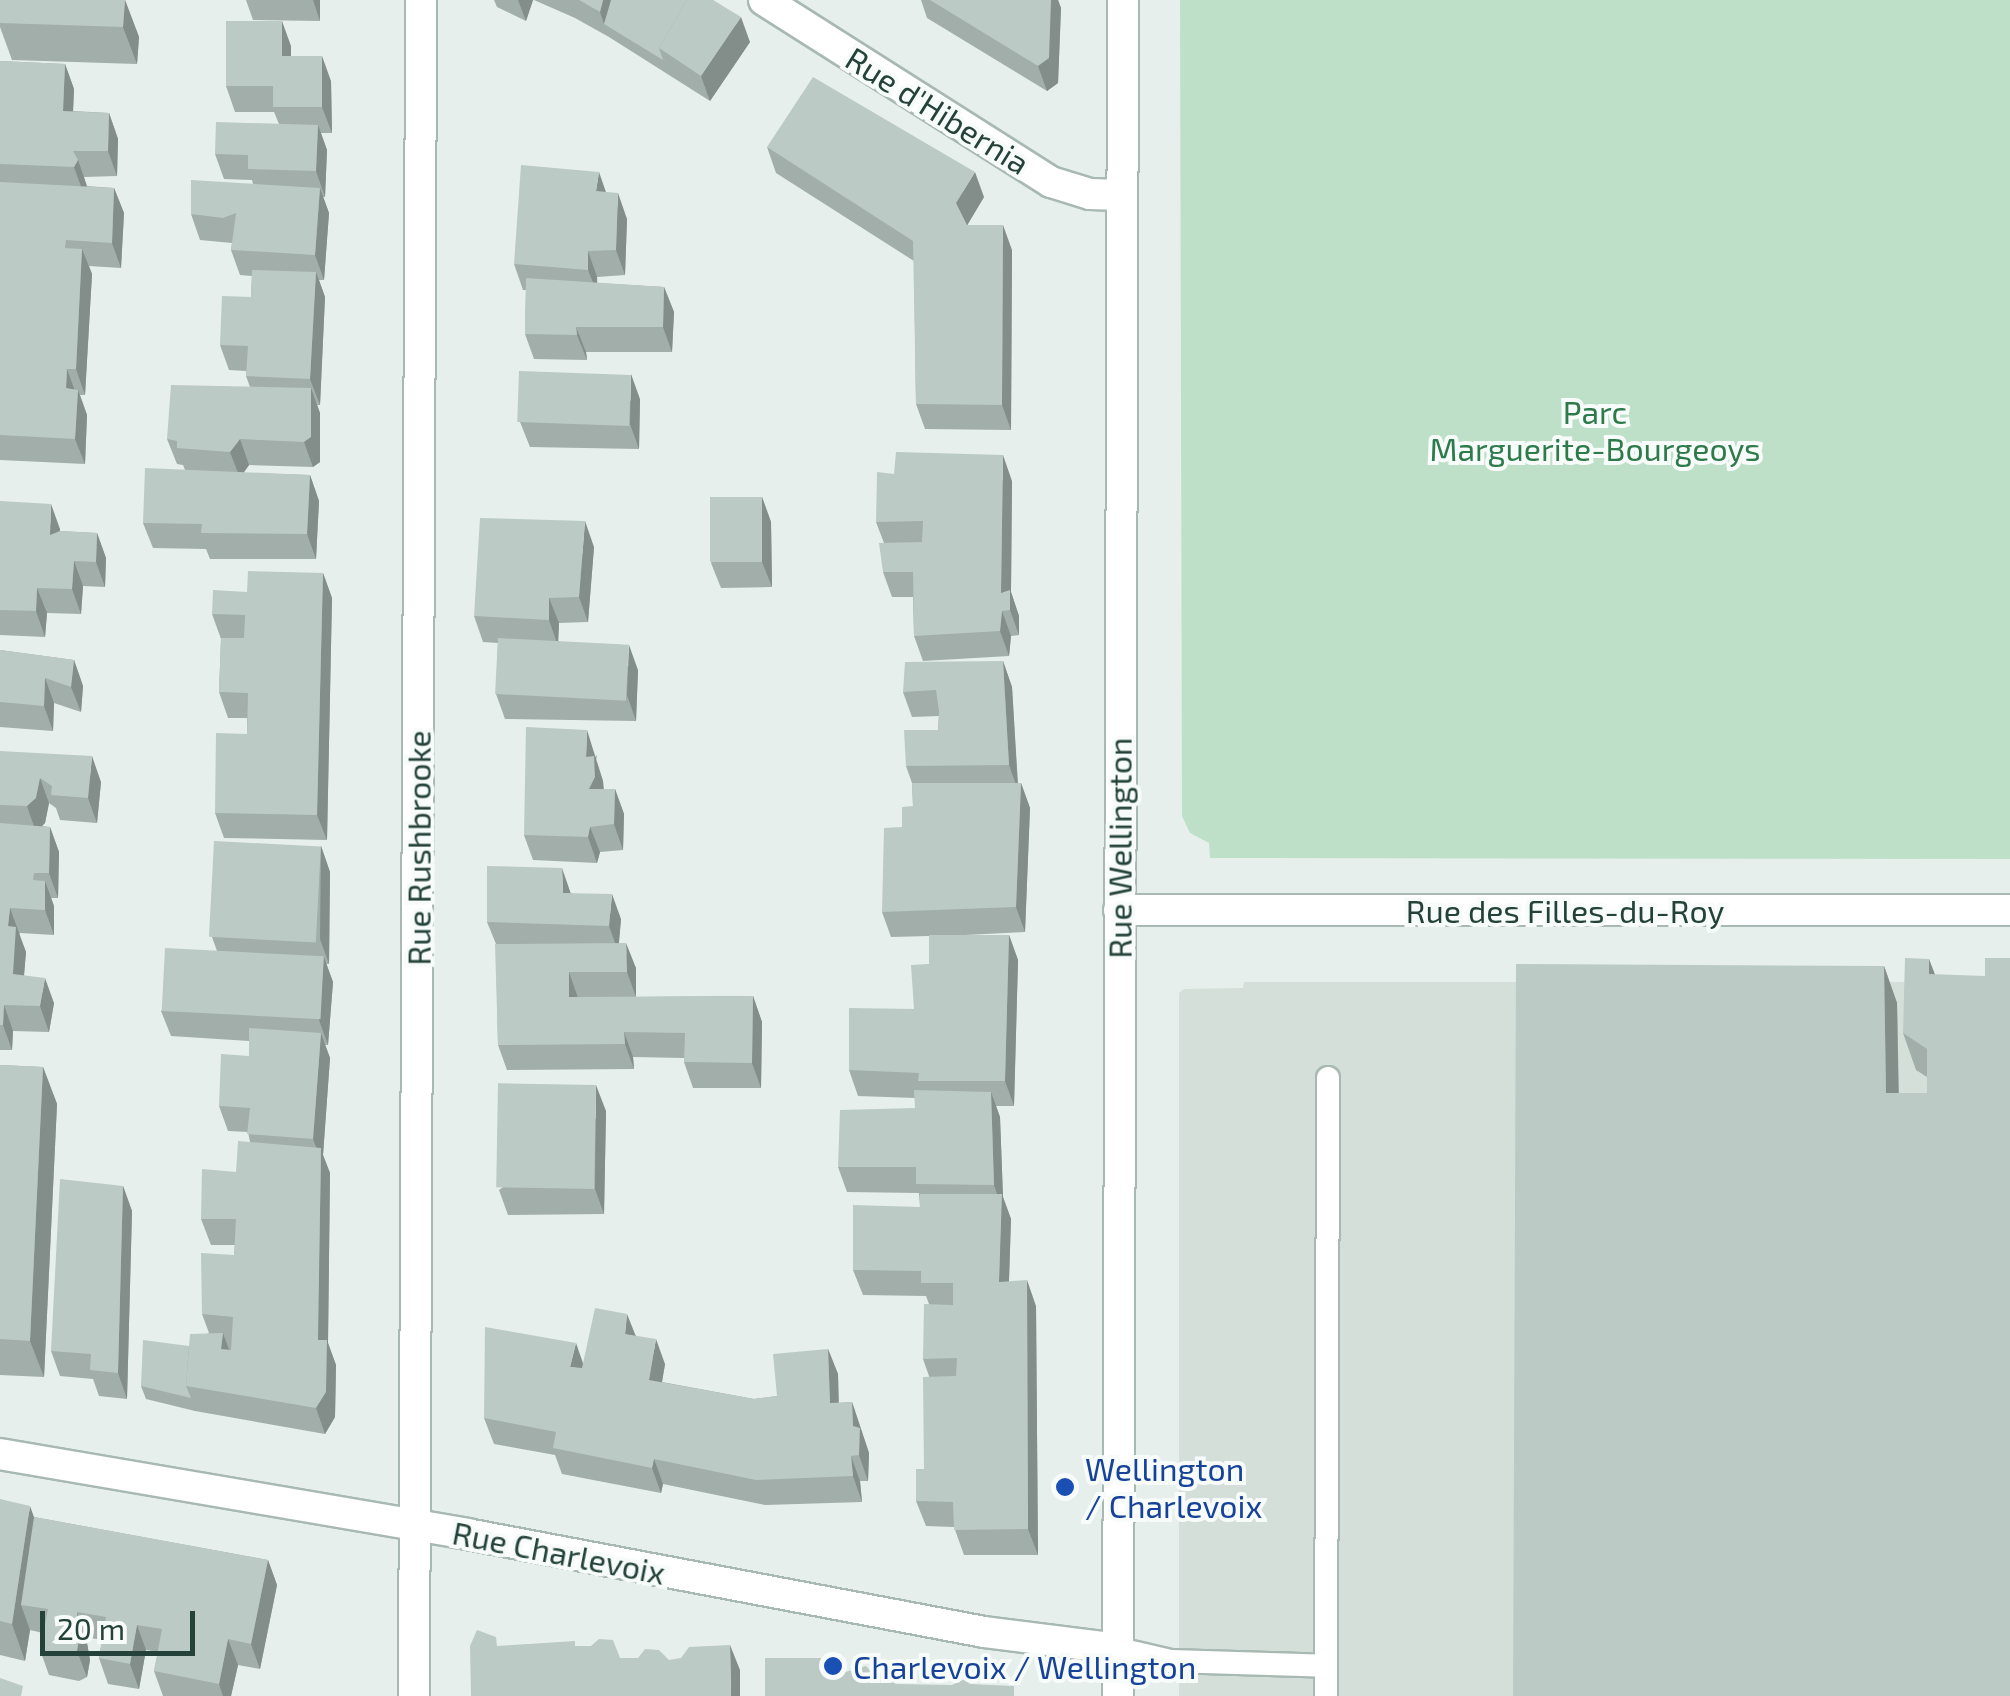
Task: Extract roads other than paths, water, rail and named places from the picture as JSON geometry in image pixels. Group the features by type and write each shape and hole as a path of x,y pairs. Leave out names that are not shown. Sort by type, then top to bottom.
{"street":[{"name":"Rue Rushbrooke","path":"414,1696 422,0"},
{"name":"Rue d'Hibernia","path":"764,0 1051,182 1090,194 1121,194"},
{"name":"Rue Wellington","path":"1118,1696 1123,0"},
{"name":"Rue des Filles-du-Roy","path":"1119,910 2010,910"},
{"name":"Rue Charlevoix","path":"0,1454 416,1525 984,1632 1119,1649"}],"lane":[{"path":"1326,1696 1328,1078"},
{"path":"1119,1649 1171,1662 1326,1666"}],"place":[{"name":"Wellington / Charlevoix","path":"1065,1487"},
{"name":"Charlevoix / Wellington","path":"833,1666"}],"park label":[{"name":"Parc Marguerite-Bourgeoys","path":"1595,430"}]}
